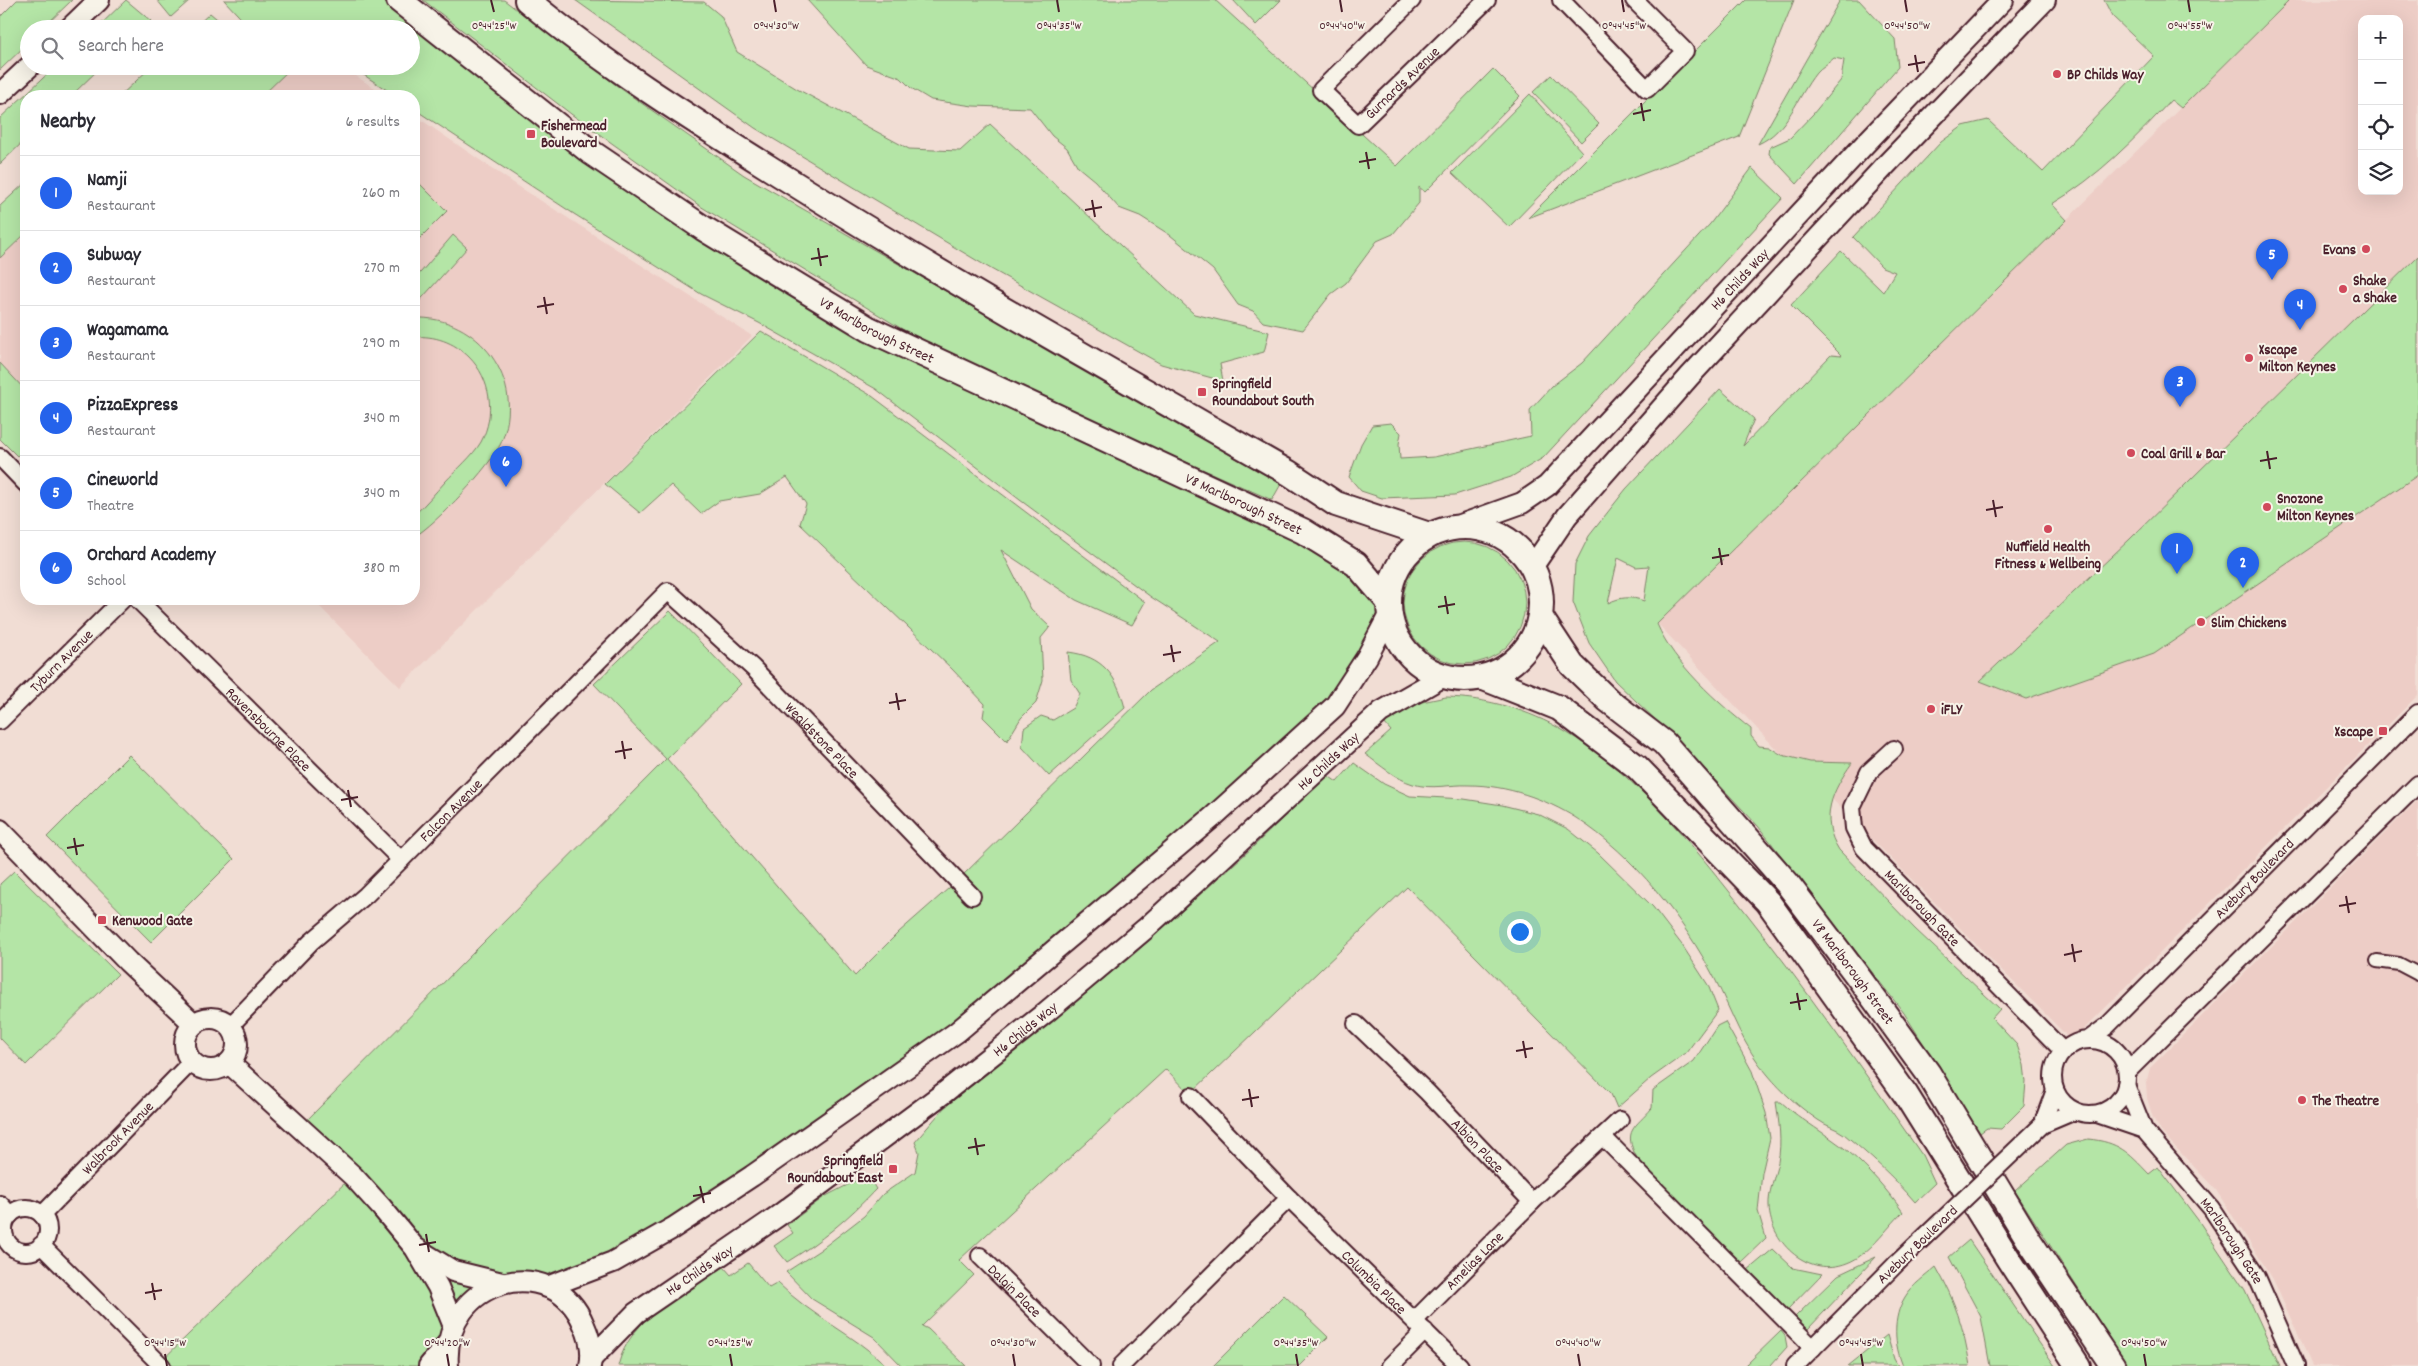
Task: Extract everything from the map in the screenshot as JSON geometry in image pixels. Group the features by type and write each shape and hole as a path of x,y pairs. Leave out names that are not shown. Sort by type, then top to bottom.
{"main road":[{"name":"V8 Marlborough Street","path":"399,0 592,153 703,228 869,329 1303,531 1356,564 1388,608"},
{"path":"527,0 556,24 714,133 900,250 1289,473 1336,504 1429,535"},
{"path":"1455,527 1478,527 1500,534 1519,548 1533,566 1542,592 1541,618 1530,644 1510,666 1484,678 1463,680 1442,676 1422,667 1406,653 1395,635 1388,608 1393,574 1408,552 1429,535 1455,527"},
{"name":"V8 Marlborough Street","path":"1541,618 1572,665 1608,700 1664,743 1787,883 1833,943 1928,1073 2030,1242 2113,1366"},
{"name":"V8 Marlborough Street","path":"1484,678 1559,708 1637,767 1768,902 1906,1096 2078,1366"}],"street":[{"path":"78,20 99,0"},
{"name":"Gurnards Avenue","path":"1412,0 1321,90 1358,124 1487,0"},
{"path":"1561,0 1647,89 1685,51 1634,0"},
{"name":"H6 Childs Way","path":"1455,527 1522,503 1547,486 1864,145 2003,0"},
{"name":"H6 Childs Way","path":"1533,566 1567,516 1689,377 1884,167 2045,0"},
{"path":"0,94 20,75"},
{"path":"0,457 20,478"},
{"name":"Falcon Avenue","path":"230,1026 311,942 366,895 668,591"},
{"name":"Wealdstone Place","path":"668,591 753,668 972,896"},
{"name":"Tyburn Avenue","path":"0,721 116,605"},
{"name":"Ravensbourne Place","path":"143,605 401,860"},
{"path":"547,1287 613,1262 690,1216 752,1176 957,1032 1214,816 1335,706 1367,657 1388,608"},
{"name":"H6 Childs Way","path":"590,1363 636,1313 778,1216 945,1092 1045,1013 1145,929 1381,712 1442,676"},
{"name":"Avebury Boulevard","path":"2088,1040 2107,1026 2418,713"},
{"name":"Marlborough Gate","path":"1894,749 1869,772 1852,807 1854,828 1864,848 2063,1051"},
{"path":"2097,1114 2109,1109 2119,1100 2127,1078 2147,1053 2418,784"},
{"path":"0,830 128,962 194,1024"},
{"path":"2377,961 2399,964 2418,974"},
{"path":"217,1018 230,1026 235,1033 237,1049 229,1063 214,1070 198,1066 192,1061 186,1047 189,1030 194,1024 201,1020 217,1018"},
{"name":"Albion Place","path":"1356,1024 1426,1092 1532,1202"},
{"path":"2127,1078 2123,1060 2115,1050 2101,1041 2088,1040 2074,1043 2063,1051 2054,1068 2052,1080 2061,1101 2075,1111 2097,1114 2144,1130"},
{"name":"Walbrook Avenue","path":"42,1215 192,1061"},
{"path":"229,1063 353,1176 415,1248 438,1287 453,1324"},
{"name":"Marlborough Gate","path":"2127,1078 2144,1130 2211,1208 2257,1277 2296,1366"},
{"name":"Avebury Boulevard","path":"2042,1125 2055,1090"},
{"name":"Columbia Place","path":"1191,1096 1289,1198 1460,1366"},
{"name":"Avebury Boulevard","path":"1795,1366 1897,1263 2042,1125 2075,1111"},
{"path":"1532,1202 1620,1120"},
{"path":"1603,1137 1813,1348"},
{"path":"1121,1366 1289,1198"},
{"name":"Amelias Lane","path":"1390,1366 1420,1326 1532,1202"},
{"path":"30,1208 42,1215 48,1230 41,1245 36,1249 22,1251 5,1249 5,1209 30,1208"},
{"path":"41,1245 162,1366"},
{"path":"415,1248 453,1271 502,1283 525,1282 547,1287 566,1299 581,1316 589,1337 590,1363"},
{"name":"Dalgin Place","path":"980,1256 1092,1366"},
{"path":"448,1366 448,1343 453,1324 464,1307 481,1292 502,1283"},
{"path":"429,1366 448,1343"}],"shaded area":[{"path":"2290,0 2418,0 2418,695 2072,1041 1832,799 1839,781 1852,763 1810,762 1782,755 1657,623"},
{"path":"283,75 354,75 377,90 268,90"},
{"path":"420,119 518,186 752,336 400,687 318,605 420,605"},
{"path":"20,239 20,385 0,363 0,258"},
{"path":"2418,800 2418,1366 2312,1366 2273,1279 2216,1190 2163,1134 2153,1118 2147,1098 2146,1084 2150,1068"}],"green space":[{"path":"17,0 72,0 51,20 20,20 20,51 0,70 0,17"},
{"path":"126,0 150,20 105,20"},
{"path":"157,0 190,0 171,17"},
{"path":"224,0 399,0 592,153 869,329 1303,531 1388,601 1348,690 957,1032 613,1262 481,1292 429,1366 156,1366 352,1176 300,1127 666,759 594,684 670,611 741,684 667,759 855,976 899,932 957,881 1151,690 1220,642 1151,597 1020,500 876,389 759,323 701,294 574,214 420,113 420,90 387,90 364,75 420,75 420,20 243,20"},
{"path":"423,0 504,0 620,88 744,175 1281,484 1272,500 1021,389 902,329 700,206 571,114"},
{"path":"575,0 704,2 721,16 737,52 797,89 909,149 960,151 990,124 1194,314 1269,332 1264,352 1220,364 1223,381 1161,364 991,269 755,128"},
{"path":"807,0 1215,0 1397,166 1493,69 1520,96 1425,192 1419,187 1419,203 1393,234 1377,241 1346,283 1331,294 1303,330 1263,322 1253,311 1238,305 1213,270 1170,235 1140,216 1119,208 1095,181 1078,167 1067,148 1052,136 1030,108 973,106 931,100 911,88 901,78 866,65"},
{"path":"1233,0 1281,0 1256,25"},
{"path":"1746,0 1794,0 1739,137 1528,218"},
{"path":"1840,0 1859,0 1895,39 1898,67 1797,184 1769,154 1770,147 1790,138 1813,114 1841,80 1844,60 1834,58 1818,71 1809,82 1785,122 1777,131 1758,144"},
{"path":"2104,0 2290,0 2181,108 2171,100 2130,143 2100,170 2052,204 2067,220 1657,624 1674,654 1711,695 1751,729 1751,736 1759,746 1769,747 1782,755 1810,762 1852,763 1839,784 1830,805 1830,827 1839,850 1915,929 2000,1009 1992,1018 2017,1045 2024,1065 2026,1082 2024,1106 2001,1129 1987,1128 1980,1133 1904,1013 1758,826 1683,746 1615,681 1589,643 1573,602 1575,564 1589,536 1626,489 1720,389 1754,419 1743,446 1831,355 1842,356 1791,305 1841,251 1883,292 1895,272 1882,267 1853,237 1941,142 1963,126 1988,120 2043,172 2154,56 2112,16","holes":["1618,558 1636,567 1649,566 1644,601 1626,598 1608,603"]},
{"path":"210,13 218,20 203,20"},
{"path":"46,75 93,75 77,90 30,90"},
{"path":"142,75 284,75 268,90 126,90"},
{"path":"1551,75 1599,124 1581,142 1533,92"},
{"path":"1530,94 1582,152 1509,227 1452,173"},
{"path":"20,99 20,145 0,164 0,118"},
{"path":"1752,168 1783,198 1543,458 1511,477 1455,495 1382,498 1361,491 1349,477 1361,444 1372,425 1391,423 1401,433 1399,444 1400,459 1434,457 1531,436 1530,410 1552,386 1582,363 1710,224"},
{"path":"420,184 447,211 420,238"},
{"path":"20,188 20,239 0,258 0,206"},
{"path":"453,235 467,248 420,300 420,273"},
{"name":"Snozone Milton Keynes","path":"2418,256 2418,475 2154,654 2026,699 1980,681 2130,539"},
{"path":"420,319 437,320 458,328 477,340 492,356 502,375 508,397 508,420 501,443 486,466 462,494 420,533 420,509 469,458 481,442 489,420 490,409 489,397 482,376 469,357 457,347 436,338 421,337"},
{"path":"761,331 872,396 1145,602 1132,625 1076,600 1001,550 1031,609 1050,627 1041,638 1043,680 1036,703 1021,718 1007,741 983,717 985,704 952,669 800,524 806,504 787,477 760,494 719,501 701,514 671,485 640,513 605,484"},
{"path":"0,363 20,385 20,453 17,456 0,439"},
{"path":"1464,542 1476,543 1487,547 1498,552 1507,560 1515,569 1520,580 1524,591 1524,615 1520,626 1515,637 1507,646 1498,654 1487,659 1476,663 1464,664 1452,663 1441,659 1430,654 1421,646 1413,637 1408,626 1404,615 1403,603 1404,591 1408,580 1413,569 1421,560 1430,552 1441,547 1452,543"},
{"path":"1068,652 1090,658 1106,669 1118,686 1125,708 1049,776 1022,747 1024,728 1041,716 1053,720 1073,708 1080,694 1071,680"},
{"path":"1446,697 1477,700 1507,706 1537,717 1589,747 1637,787 1702,858 1787,966 1922,1155 1935,1183 1915,1202 1881,1166 1844,1134 1811,1115 1779,1087 1752,1053 1738,1029 1715,979 1673,911 1637,870 1598,833 1564,811 1525,794 1497,787 1462,785 1420,786 1394,775 1365,754 1391,731 1384,723 1417,703"},
{"path":"129,755 234,859 151,942 47,837"},
{"path":"1354,763 1384,784 1410,796 1464,799 1502,805 1538,814 1568,829 1598,853 1653,907 1682,945 1708,985 1718,1010 1686,1053 1651,1078 1617,1108 1611,1094 1407,887 1190,1094 1166,1069 959,1260 974,1275 922,1326 928,1329 966,1366 902,1366 874,1337 812,1299 786,1272 820,1250 864,1216 883,1194 915,1172 919,1152 915,1142 944,1108 1134,954 1253,847 1327,775 1337,782"},
{"path":"14,871 118,974 26,1065 0,1038 0,884"},
{"path":"1725,1022 1752,1071 1766,1113 1770,1138 1762,1173 1758,1211 1766,1238 1740,1263 1637,1158 1631,1141 1632,1130 1652,1108 1653,1090 1694,1061 1717,1026"},
{"path":"1776,1102 1781,1102 1849,1152 1878,1180 1903,1212 1870,1248 1847,1263 1819,1266 1806,1262 1785,1245 1771,1221 1770,1196 1780,1147"},
{"path":"2088,1139 2099,1140 2122,1149 2149,1174 2158,1167 2198,1220 2245,1290 2280,1366 2128,1366 2015,1191 2066,1145"},
{"path":"867,1175 876,1189 834,1229 787,1262 774,1246 793,1233 787,1225 824,1197"},
{"path":"1969,1240 2055,1366 1990,1366 1981,1317 1949,1257"},
{"path":"1773,1249 1793,1268 1822,1274 1787,1310 1748,1270"},
{"path":"1876,1257 1808,1329 1795,1317 1838,1275"},
{"path":"748,1263 769,1288 778,1283 804,1306 874,1354 887,1366 618,1366 624,1348 634,1333 661,1307 724,1267 731,1275"},
{"path":"1936,1267 1958,1315 1970,1366 1903,1366 1900,1358 1896,1340 1896,1323 1901,1305 1911,1289"},
{"path":"1284,1295 1328,1337 1299,1366 1213,1366"},
{"path":"1781,1331 1785,1336 1787,1347 1770,1366 1745,1366"},
{"path":"1887,1335 1898,1366 1848,1366"}],"place":[{"name":"BP Childs Way","path":"2057,74"},
{"name":"Fishermead Boulevard","path":"531,134"},
{"name":"Evans","path":"2366,249"},
{"name":"Cineworld","path":"2272,280"},
{"name":"Shake a Shake","path":"2343,289"},
{"name":"PizzaExpress","path":"2300,330"},
{"name":"Xscape Milton Keynes","path":"2249,358"},
{"name":"Springfield Roundabout South","path":"1202,392"},
{"name":"Wagamama","path":"2180,407"},
{"name":"Coal Grill & Bar","path":"2131,453"},
{"name":"Orchard Academy","path":"506,487"},
{"name":"Snozone Milton Keynes","path":"2267,507"},
{"name":"Nuffield Health Fitness & Wellbeing","path":"2048,529"},
{"name":"Namji","path":"2177,574"},
{"name":"Subway","path":"2243,588"},
{"name":"Slim Chickens","path":"2201,622"},
{"name":"iFLY","path":"1931,709"},
{"name":"Xscape","path":"2383,731"},
{"name":"Kenwood Gate","path":"102,920"},
{"name":"The Theatre","path":"2302,1100"},
{"name":"Springfield Roundabout East","path":"893,1169"}]}
